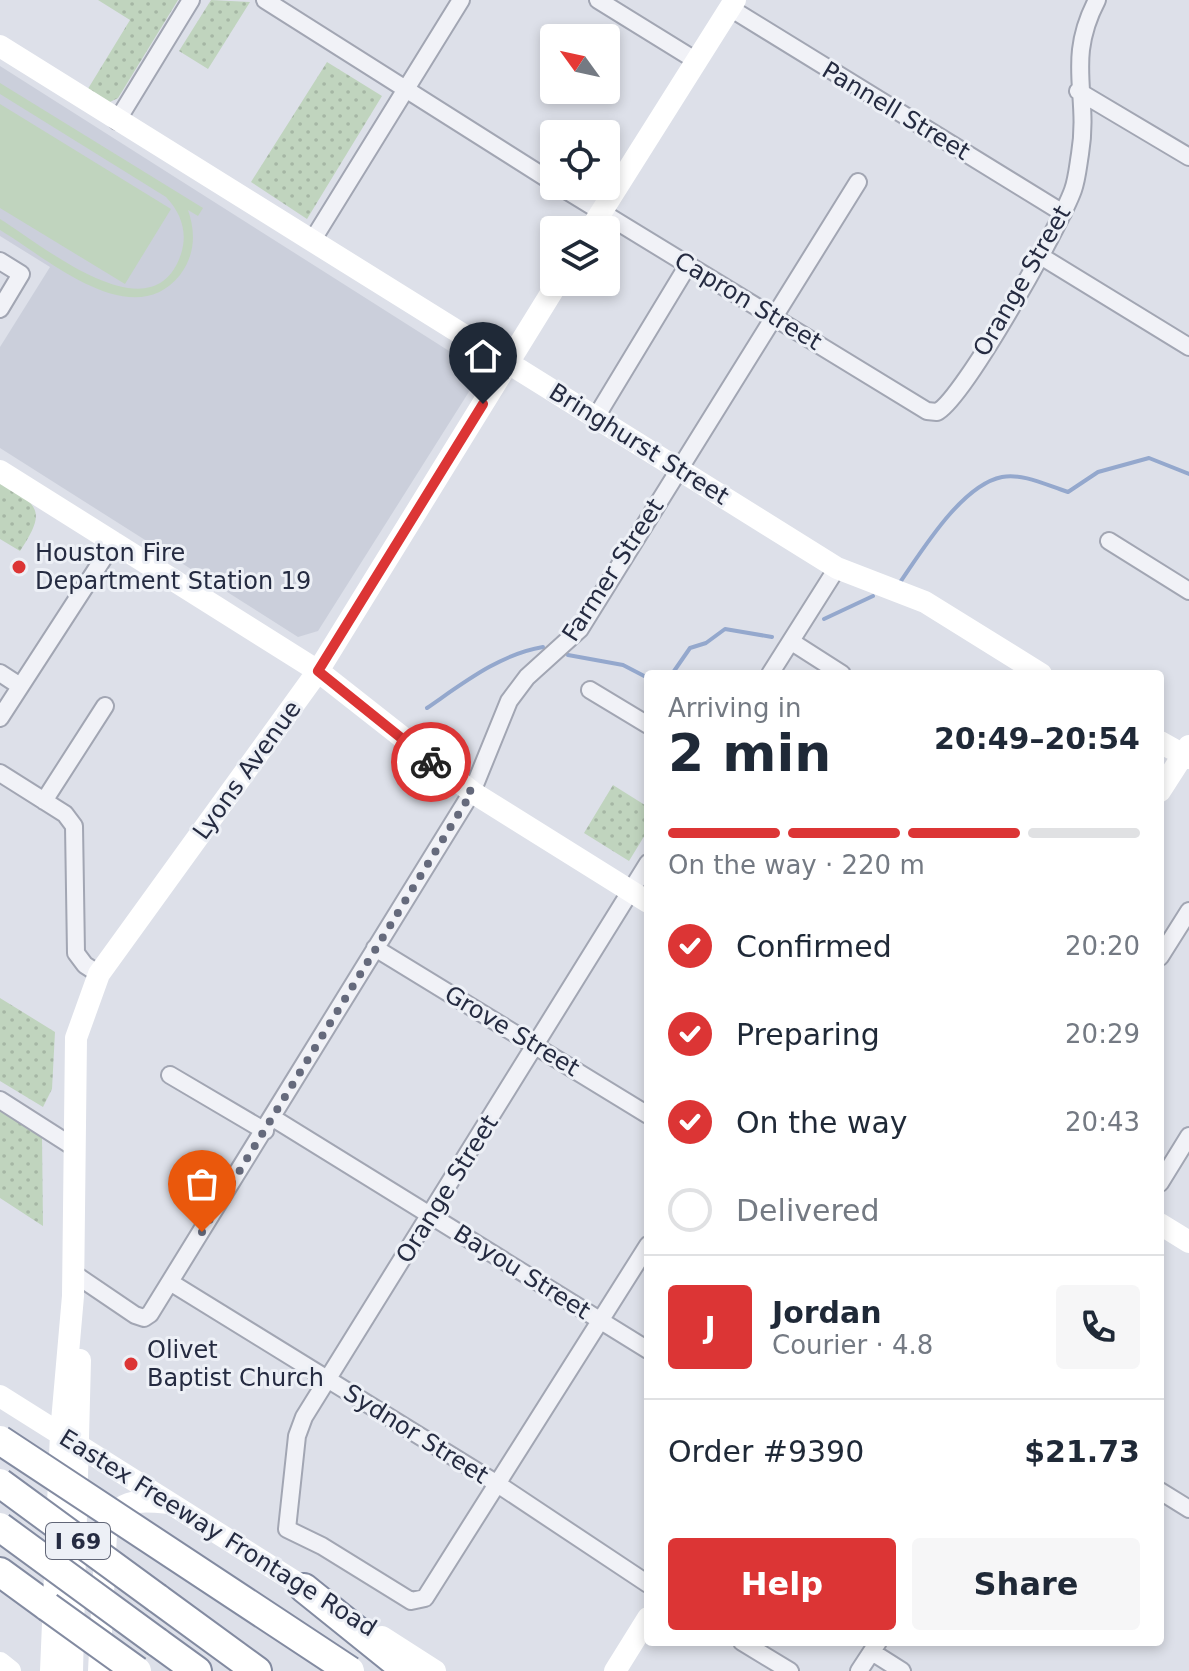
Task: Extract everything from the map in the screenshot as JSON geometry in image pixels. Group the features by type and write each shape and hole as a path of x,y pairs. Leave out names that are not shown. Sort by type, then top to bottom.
{"highway":[{"path":"0,1440 350,1671"},
{"name":"I 69","path":"0,1483 257,1671"},
{"path":"0,1527 197,1671"},
{"path":"0,1572 137,1671"},
{"path":"304,1588 407,1671"}],"street":[{"path":"117,121 191,0"},
{"name":"Capron Street","path":"265,0 540,174"},
{"path":"312,241 461,0"},
{"path":"598,0 695,60"},
{"name":"Orange Street","path":"937,412 953,398 1016,301 1074,189 1081,151 1082,120 1078,55 1084,25 1097,0"},
{"path":"598,216 732,4"},
{"name":"Pannell Street","path":"732,4 1063,213"},
{"name":"Bringhurst Street","path":"0,46 837,568 925,602 1035,670"},
{"path":"1078,91 1189,157"},
{"name":"Farmer Street","path":"170,1282 472,792 509,701 527,677 580,629 858,182"},
{"name":"Capron Street","path":"573,200 590,216"},
{"name":"Capron Street","path":"620,233 688,265 927,411 937,412"},
{"path":"1039,255 1189,347"},
{"path":"0,261 21,274 0,309"},
{"path":"596,417 688,265"},
{"name":"Lyons Avenue","path":"51,1671 81,1329 73,1296 72,1146 76,1038 99,974 318,671 550,296"},
{"path":"0,471 318,671 375,720 472,792 639,897"},
{"path":"1109,541 1189,591"},
{"path":"0,718 114,542"},
{"path":"773,670 837,568"},
{"path":"792,642 836,670"},
{"path":"0,673 20,686"},
{"path":"590,690 644,723"},
{"path":"44,801 105,706"},
{"path":"1164,744 1187,753 1164,785"},
{"path":"0,773 71,819 74,826 76,953 85,965 99,974"},
{"name":"Orange Street","path":"499,1485 425,1598 418,1602 287,1529 297,1436 328,1380 536,1045 639,897"},
{"path":"1164,951 1189,911"},
{"name":"Grove Street","path":"375,948 644,1112"},
{"name":"Bayou Street","path":"170,1075 269,1124 430,1216 644,1348"},
{"path":"0,1100 72,1146"},
{"path":"1164,1177 1189,1136"},
{"path":"1164,1226 1189,1242"},
{"path":"499,1485 644,1251"},
{"path":"73,1273 144,1318 170,1282"},
{"name":"Sydnor Street","path":"170,1282 499,1485 644,1581"},
{"name":"Eastex Freeway Frontage Road","path":"0,1396 435,1671"},
{"name":"Lyons Avenue","path":"71,1439 72,1671"},
{"path":"1164,1493 1189,1509"},
{"path":"99,1671 106,1534 110,1519 123,1506 147,1501 170,1503"},
{"path":"615,1671 644,1624"},
{"path":"749,1646 790,1671"},
{"path":"859,1671 875,1647 902,1671"},
{"path":"0,1663 10,1671"}],"shaded area":[{"path":"0,66 468,363 477,379 318,631 298,637 0,448 0,347 50,267 0,236"}],"green space":[{"path":"98,0 178,0 118,98 108,103 86,92 130,20"},
{"path":"211,0 250,2 208,69 179,51"},
{"path":"327,62 382,96 307,219 251,182"},
{"path":"0,83 203,208 198,216 188,210 193,244 189,260 180,275 160,291 138,297 114,295 65,272 0,230 0,219 68,263 95,278 122,287 147,288 167,278 181,254 184,238 179,216 166,197 0,94"},
{"path":"0,104 171,209 125,284 0,208"},
{"path":"0,481 31,503 35,510 34,526 20,551 0,539"},
{"path":"613,785 644,804 644,837 629,861 584,833"},
{"path":"0,998 55,1032 52,1089 43,1107 0,1081"},
{"path":"0,1109 42,1136 43,1226 0,1198"}],"waterway":[{"path":"901,581 958,505 987,482 1002,477 1019,477 1068,492 1098,472 1149,458 1189,474"},
{"path":"824,619 873,596"},
{"path":"675,670 690,648 706,643 725,629 772,637"},
{"path":"427,708 497,663 543,647"},
{"path":"568,655 623,665 644,676"}],"way so far":[{"path":"202,1232 472,792 431,762"}],"place":[{"name":"Houston Fire Department Station 19","path":"19,567"},
{"name":"Olivet Baptist Church","path":"131,1364"}],"route":[{"path":"431,762 375,720 318,671 483,404"}]}
